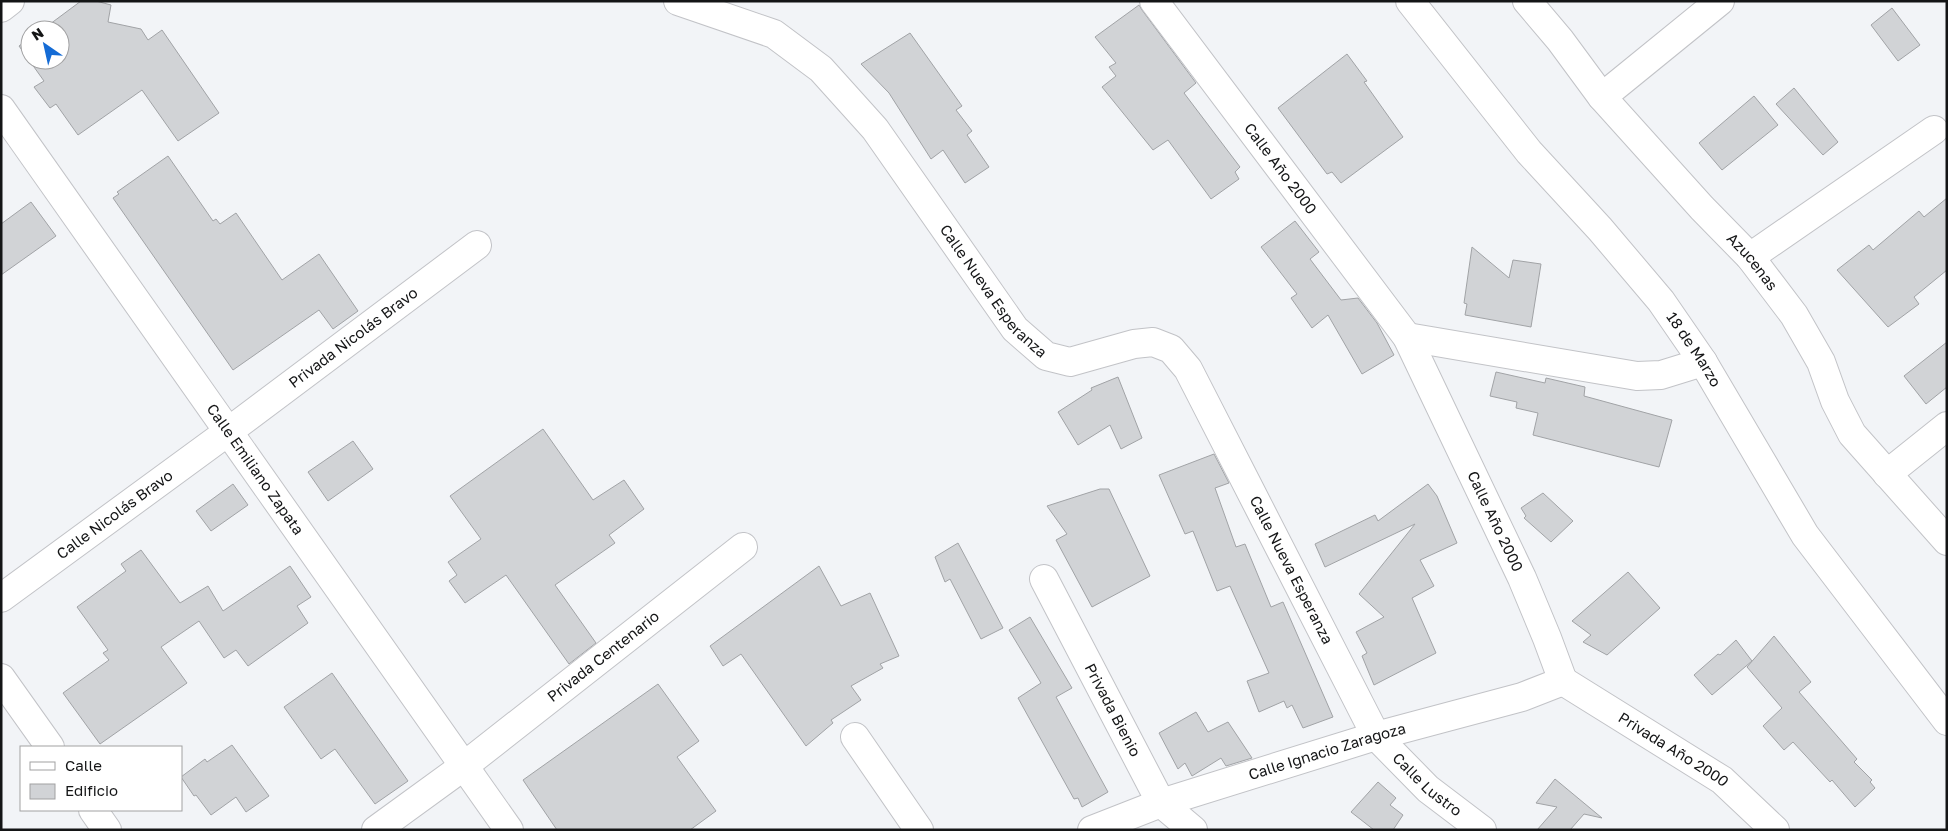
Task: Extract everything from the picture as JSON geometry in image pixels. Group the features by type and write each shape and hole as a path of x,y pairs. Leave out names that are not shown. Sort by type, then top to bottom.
{"street":[{"path":"1,8 10,1"},
{"name":"Calle Nueva Esperanza","path":"678,1 774,34 821,70 875,129 1015,329 1046,356 1070,362 1134,344 1154,342 1171,348 1188,368 1376,736"},
{"name":"Calle Año 2000","path":"1154,1 1407,337 1522,578 1563,681"},
{"name":"18 de Marzo","path":"1410,1 1530,152 1600,229 1661,301 1703,362 1806,535 1947,721"},
{"name":"Azucenas","path":"1527,1 1560,40 1602,98 1702,208 1750,257 1794,315 1812,346 1821,362 1835,402 1852,434 1947,541"},
{"path":"1602,98 1720,1"},
{"name":"Calle Emiliano Zapata","path":"1,108 509,830"},
{"path":"1750,257 1934,130"},
{"name":"Privada Nicolás Bravo","path":"228,432 477,246"},
{"path":"1407,337 1638,376 1661,375 1703,362"},
{"path":"1887,474 1947,426"},
{"name":"Calle Nicolás Bravo","path":"1,598 228,432"},
{"name":"Privada Centenario","path":"376,830 464,766 744,548"},
{"name":"Privada Bienio","path":"1044,579 1160,803 1193,830"},
{"path":"1,678 49,746"},
{"name":"Calle Ignacio Zaragoza","path":"1092,830 1160,803 1376,736 1522,697 1563,681"},
{"name":"Privada Año 2000","path":"1563,681 1722,780 1775,830"},
{"name":"Calle Lustro","path":"1376,736 1428,789 1482,830"},
{"path":"855,737 919,830"},
{"path":"94,811 107,830"}],"building":[{"path":"81,1 96,1 111,5 108,22 141,29 148,40 162,30 219,113 178,141 142,90 78,135 56,104 50,108 34,87 44,81 36,70 70,70 70,20 55,20"},
{"path":"1139,5 1196,83 1184,93 1240,167 1235,172 1239,179 1211,199 1168,140 1153,150 1102,87 1116,76 1109,67 1116,63 1095,37"},
{"path":"1892,8 1920,45 1898,61 1871,25"},
{"path":"910,33 962,106 956,110 972,131 967,135 989,167 965,183 943,150 931,159 889,93 861,64"},
{"path":"1347,54 1367,81 1364,82 1403,137 1341,183 1332,172 1327,174 1278,108"},
{"path":"1794,88 1838,142 1823,155 1776,104"},
{"path":"1754,96 1778,125 1722,170 1699,143"},
{"path":"168,156 213,221 216,219 220,224 236,213 282,280 319,254 358,311 333,329 319,310 233,370 113,198 119,194 117,192"},
{"path":"1947,198 1947,270 1914,297 1919,304 1888,327 1837,270 1869,245 1873,250 1919,211 1924,217"},
{"path":"31,202 56,236 1,275 1,224"},
{"path":"1295,221 1319,252 1310,259 1341,300 1358,298 1377,323 1394,355 1362,374 1328,315 1312,328 1291,298 1297,294 1261,247"},
{"path":"1472,247 1509,278 1513,260 1541,264 1531,327 1465,315 1467,304 1464,303"},
{"path":"1947,342 1947,387 1926,404 1904,376"},
{"path":"1496,372 1545,383 1546,378 1585,387 1584,396 1672,420 1659,467 1533,435 1538,413 1516,408 1517,402 1490,396"},
{"path":"1118,377 1142,438 1121,449 1110,425 1078,445 1058,412 1092,390 1091,388"},
{"path":"543,429 593,500 624,480 644,509 609,535 615,543 555,585 596,643 569,664 506,575 465,603 449,581 457,575 448,562 481,539 450,496"},
{"path":"353,441 373,469 328,501 308,472"},
{"path":"1214,454 1229,483 1215,488 1236,547 1245,544 1271,607 1283,602 1333,717 1303,728 1292,705 1287,708 1284,701 1259,712 1247,681 1269,673 1230,586 1217,591 1193,531 1185,534 1159,475"},
{"path":"233,484 248,505 211,531 196,511"},
{"path":"1428,484 1437,496 1457,543 1420,560 1434,586 1412,598 1436,653 1374,685 1362,656 1367,653 1356,632 1384,617 1359,594 1415,524 1325,567 1315,544 1375,515 1378,521"},
{"path":"1100,489 1109,489 1150,576 1092,607 1056,540 1067,534 1047,506"},
{"path":"1543,493 1573,521 1551,542 1524,518 1526,516 1521,508"},
{"path":"958,543 1003,628 981,639 950,579 945,582 935,557"},
{"path":"141,550 180,603 208,586 223,611 290,566 311,597 297,606 308,623 248,666 236,650 224,658 199,621 161,647 187,683 100,744 63,693 109,660 103,653 108,650 77,607 126,571 121,564"},
{"path":"819,566 841,606 870,593 899,656 880,664 883,668 851,686 861,700 831,720 833,723 806,746 741,654 723,666 710,646"},
{"path":"1628,572 1660,608 1607,655 1583,642 1591,635 1572,621"},
{"path":"1030,617 1072,688 1056,697 1108,792 1082,807 1078,798 1074,799 1018,698 1041,683 1009,630"},
{"path":"1774,636 1811,682 1799,692 1857,759 1854,762 1872,780 1870,782 1875,788 1855,807 1832,780 1830,782 1793,742 1784,750 1763,726 1782,708 1747,667"},
{"path":"1736,640 1752,661 1712,695 1694,675"},
{"path":"332,673 408,781 375,804 335,749 321,759 284,707"},
{"path":"658,684 699,741 677,757 716,811 690,830 557,830 523,780"},
{"path":"1196,712 1208,732 1228,722 1252,758 1226,766 1221,758 1192,776 1185,763 1178,769 1159,733"},
{"path":"232,745 269,796 246,812 236,797 211,815 196,795 194,796 182,778 182,776 205,759 207,762"},
{"path":"1555,779 1602,818 1584,814 1570,830 1537,830 1557,807 1536,803"},
{"path":"1378,782 1396,798 1390,805 1403,815 1393,830 1374,830 1351,812"}]}
